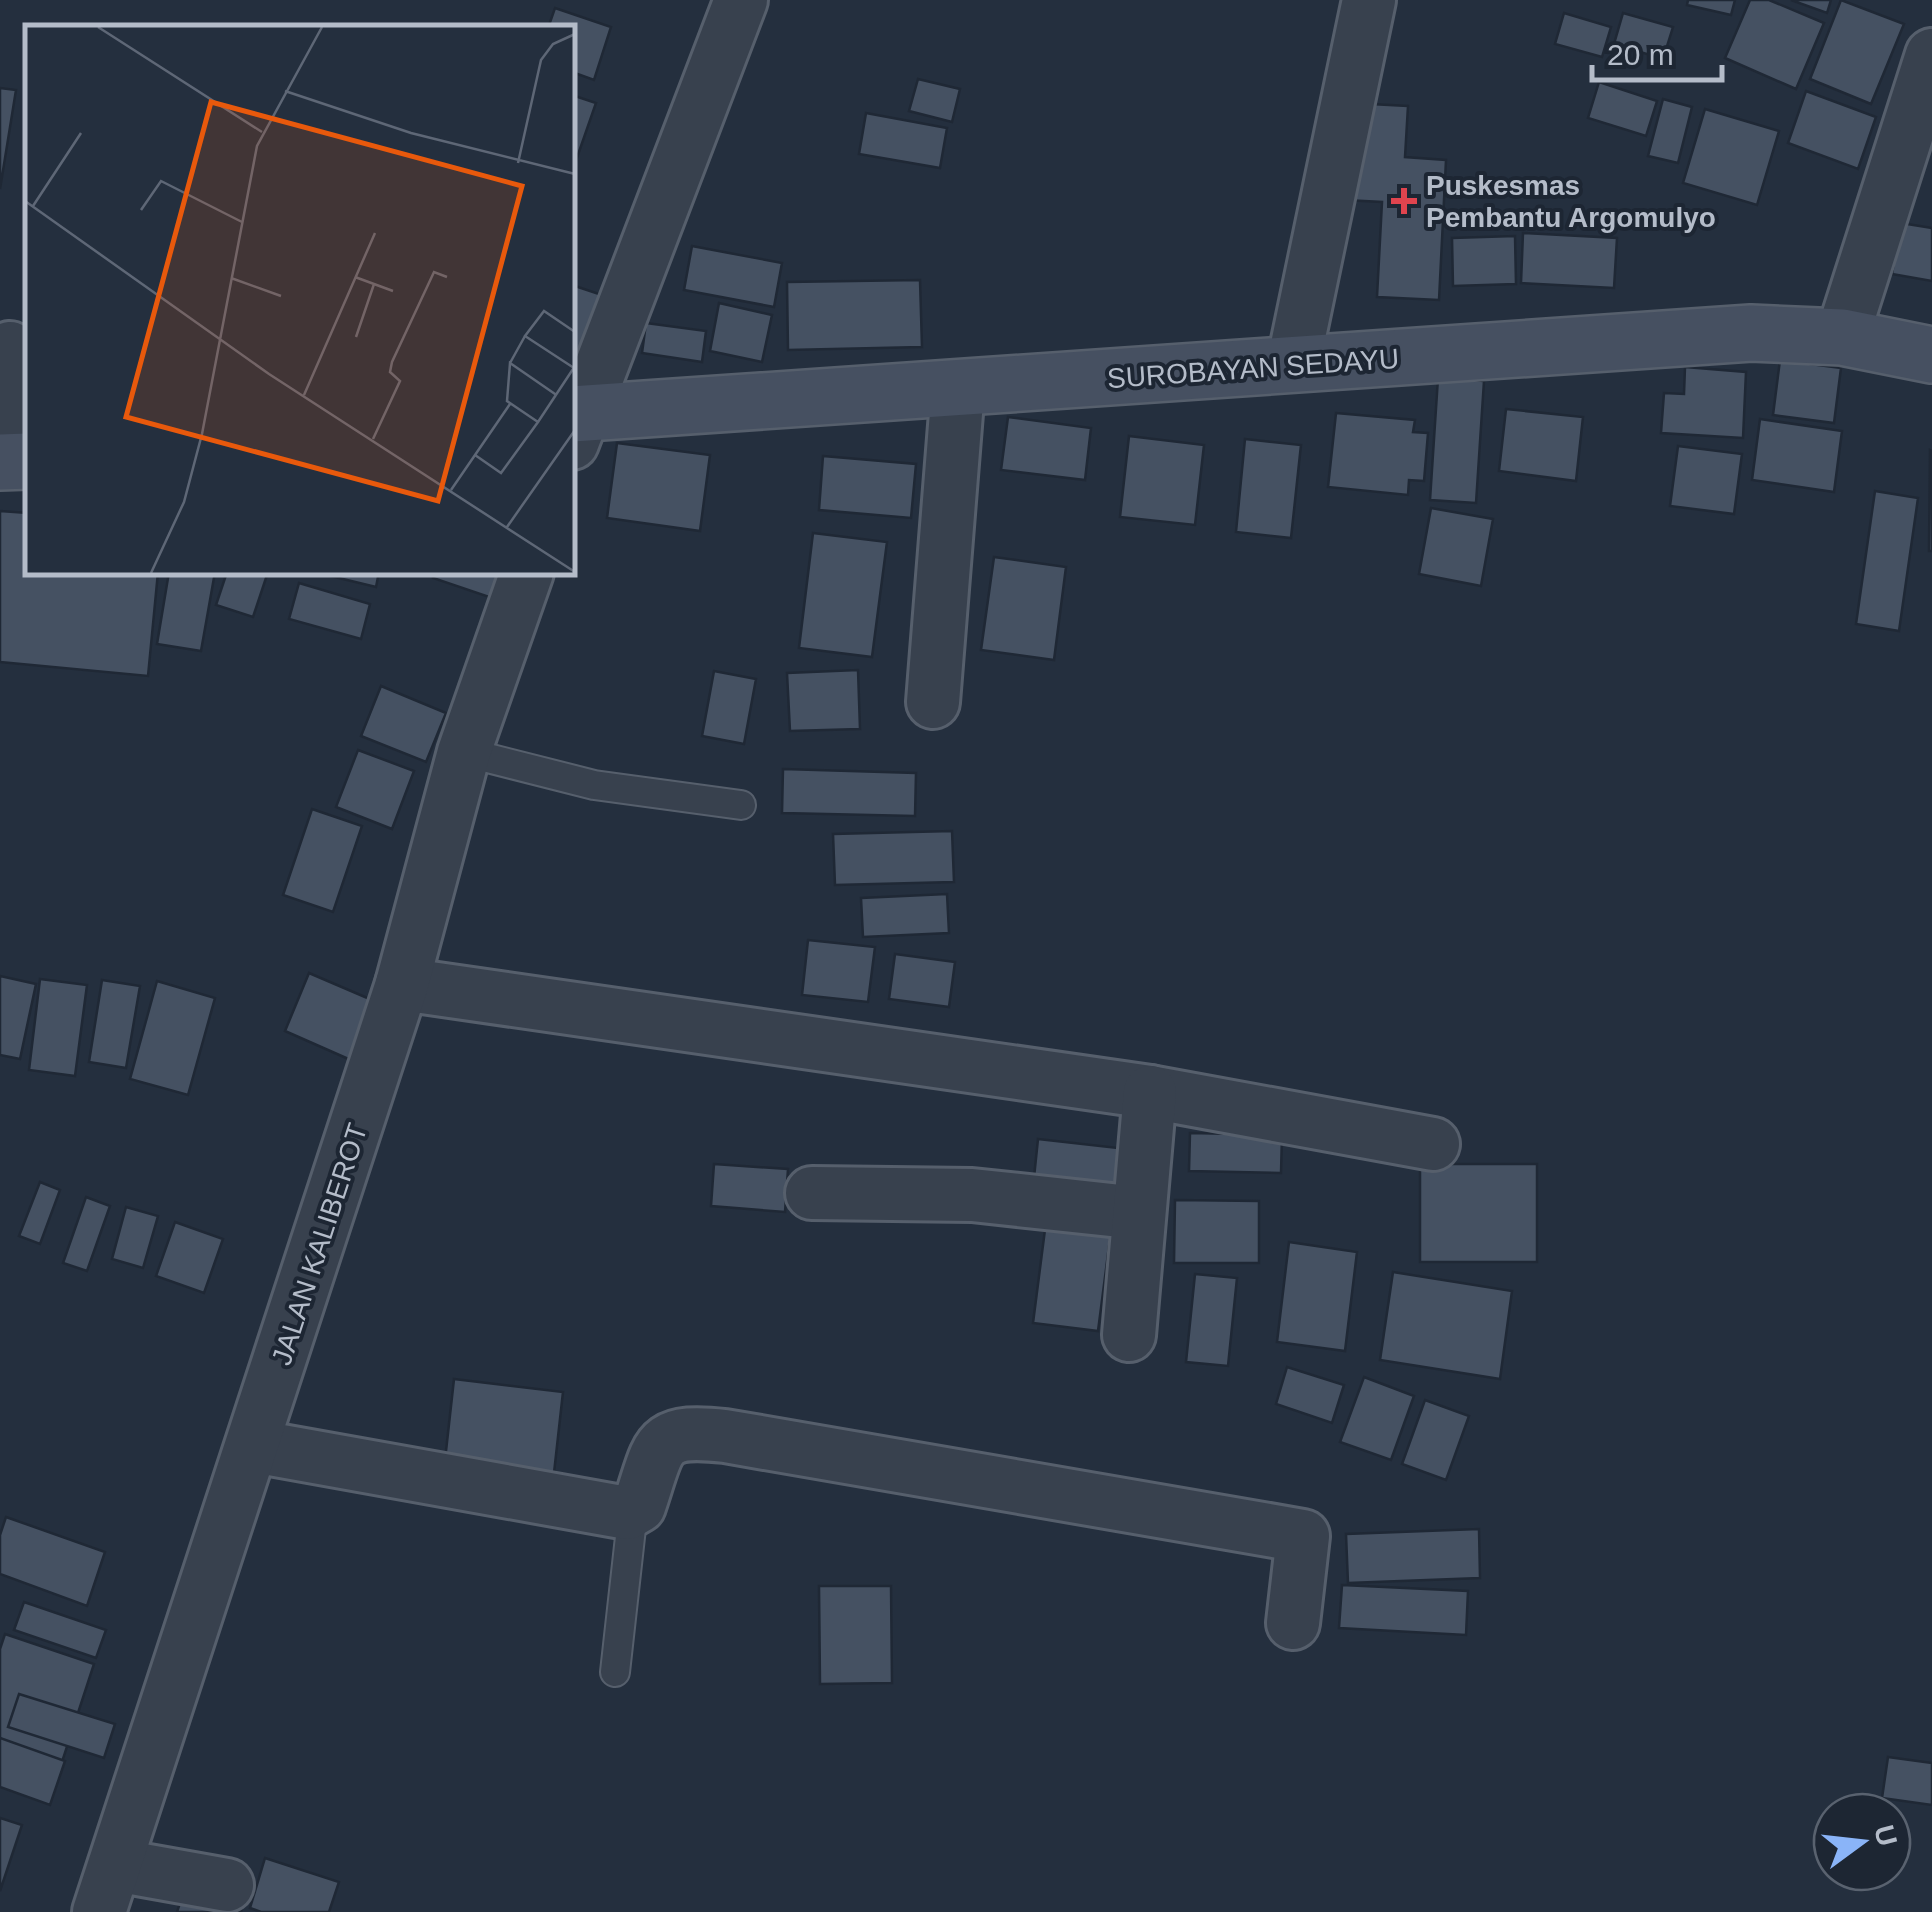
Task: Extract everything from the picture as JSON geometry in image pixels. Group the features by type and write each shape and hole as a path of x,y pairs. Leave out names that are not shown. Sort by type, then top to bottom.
{"main road":[{"name":"SUROBAYAN SEDAYU","path":"576,423 958,388 1751,333 1842,338 1932,355"}],"street":[{"path":"576,423 741,0"},
{"path":"1293,366 1368,0"},
{"path":"1842,338 1932,55"},
{"path":"10,348 15,462"},
{"path":"933,702 958,388"},
{"name":"JALAN KALIBEROT","path":"107,1888 402,984 464,752 526,575"},
{"path":"402,984 1150,1092 1433,1144"},
{"path":"1129,1335 1150,1092"},
{"path":"812,1192 972,1195 1140,1212"},
{"path":"254,1446 619,1513 639,1506 658,1450 666,1440 690,1432 744,1439 1303,1536 1293,1623"},
{"path":"107,1888 227,1886"}],"lane":[{"path":"464,752 594,784 741,805"},
{"path":"615,1672 633,1510"}],"building":[{"path":"1688,0 1735,0 1731,15 1687,5"},
{"path":"1750,0 1769,0 1824,23 1796,89 1725,58"},
{"path":"1791,0 1831,0 1827,13"},
{"path":"1841,0 1904,24 1871,104 1810,79"},
{"path":"555,8 611,27 594,80 575,73 575,25 549,25"},
{"path":"1564,13 1611,27 1602,57 1555,44"},
{"path":"1623,13 1673,27 1663,59 1614,44"},
{"path":"918,79 960,89 952,122 909,111"},
{"path":"1599,82 1657,101 1646,136 1588,118"},
{"path":"0,88 16,90 0,189"},
{"path":"1806,91 1876,117 1858,169 1788,143"},
{"path":"575,96 596,103 575,163"},
{"path":"1663,99 1692,107 1678,163 1648,156"},
{"name":"Puskesmas Pembantu Argomulyo","path":"1351,103 1408,106 1405,157 1446,160 1439,300 1377,297 1382,202 1345,200"},
{"path":"1705,109 1779,131 1757,205 1683,183"},
{"path":"866,113 947,128 940,168 859,154"},
{"path":"1901,223 1932,228 1932,281 1892,274"},
{"path":"1523,233 1617,238 1614,288 1521,283"},
{"path":"1515,236 1516,284 1453,286 1452,238"},
{"path":"692,246 782,263 774,307 684,290"},
{"path":"920,280 922,347 788,350 787,282"},
{"path":"575,286 602,295 575,363"},
{"path":"719,303 772,315 762,362 710,351"},
{"path":"646,323 706,331 702,362 642,353"},
{"path":"1780,360 1841,368 1834,423 1773,415"},
{"path":"1685,367 1746,372 1743,438 1661,433 1664,393 1684,394"},
{"path":"1438,378 1484,381 1476,503 1430,500"},
{"path":"1506,409 1583,417 1576,481 1499,471"},
{"path":"1336,413 1415,420 1413,432 1428,433 1424,481 1409,480 1408,495 1328,487"},
{"path":"1008,417 1091,428 1085,480 1001,470"},
{"path":"1760,419 1842,431 1834,492 1752,480"},
{"path":"1129,436 1204,445 1195,525 1120,517"},
{"path":"1245,439 1301,445 1291,538 1236,532"},
{"path":"617,443 710,455 700,531 607,518"},
{"path":"1678,446 1742,454 1734,514 1670,506"},
{"path":"1932,451 1932,551 1929,551"},
{"path":"823,456 916,464 911,518 819,510"},
{"path":"1875,491 1918,498 1899,631 1856,624"},
{"path":"1431,508 1493,519 1481,586 1419,574"},
{"path":"0,511 25,513 25,575 158,575 148,676 0,662"},
{"path":"813,533 887,542 872,657 799,648"},
{"path":"994,557 1066,567 1054,660 981,650"},
{"path":"168,575 214,575 201,651 157,644"},
{"path":"226,575 267,575 253,617 216,605"},
{"path":"326,575 378,575 376,587"},
{"path":"434,575 499,575 492,598"},
{"path":"299,583 370,604 361,639 289,619"},
{"path":"858,670 860,729 790,731 787,673"},
{"path":"714,671 756,679 744,744 702,736"},
{"path":"381,686 446,713 426,762 361,736"},
{"path":"358,750 414,771 392,829 336,807"},
{"path":"783,769 916,773 915,816 782,813"},
{"path":"312,809 362,826 333,912 283,895"},
{"path":"952,831 954,882 835,885 833,834"},
{"path":"947,894 949,933 863,937 861,898"},
{"path":"808,940 875,947 868,1002 802,995"},
{"path":"895,954 955,962 949,1007 889,999"},
{"path":"309,973 386,1006 362,1065 285,1031"},
{"path":"0,976 36,984 20,1059 0,1055"},
{"path":"40,979 87,985 75,1076 29,1070"},
{"path":"102,980 140,986 126,1068 89,1062"},
{"path":"157,981 215,998 188,1095 130,1079"},
{"path":"1190,1133 1282,1135 1281,1173 1189,1171"},
{"path":"1038,1139 1127,1149 1122,1197 1033,1187"},
{"path":"714,1164 788,1169 785,1212 711,1206"},
{"path":"1420,1164 1537,1164 1537,1262 1420,1262"},
{"path":"40,1182 60,1190 40,1244 19,1236"},
{"path":"86,1197 110,1206 87,1271 63,1263"},
{"path":"1175,1200 1259,1201 1259,1263 1174,1263"},
{"path":"126,1207 158,1216 143,1268 112,1259"},
{"path":"1047,1214 1112,1223 1098,1331 1033,1323"},
{"path":"175,1222 223,1239 204,1293 156,1276"},
{"path":"1289,1242 1357,1252 1345,1351 1277,1342"},
{"path":"1393,1272 1512,1291 1500,1379 1380,1360"},
{"path":"1195,1274 1237,1278 1228,1366 1186,1362"},
{"path":"1287,1367 1344,1385 1332,1423 1276,1404"},
{"path":"1364,1377 1414,1396 1391,1460 1340,1442"},
{"path":"454,1379 563,1392 554,1473 445,1460"},
{"path":"1425,1400 1469,1416 1446,1480 1402,1464"},
{"path":"6,1517 105,1552 87,1606 0,1574 0,1535"},
{"path":"1479,1529 1480,1578 1348,1583 1346,1534"},
{"path":"1342,1585 1468,1591 1466,1635 1339,1628"},
{"path":"819,1586 891,1586 892,1683 820,1684"},
{"path":"24,1602 106,1630 96,1658 14,1630"},
{"path":"5,1634 94,1664 62,1762 0,1741 0,1649"},
{"path":"19,1694 115,1724 104,1758 8,1727"},
{"path":"0,1738 65,1761 50,1805 0,1787"},
{"path":"1888,1757 1932,1763 1932,1805 1912,1802 1912,1792 1883,1792"},
{"path":"0,1818 22,1825 0,1891"},
{"path":"265,1858 339,1882 329,1912 261,1912 250,1908"},
{"path":"186,1885 243,1904 241,1912 177,1912"}],"place":[{"name":"Puskesmas Pembantu Argomulyo","path":"1404,201"}]}
